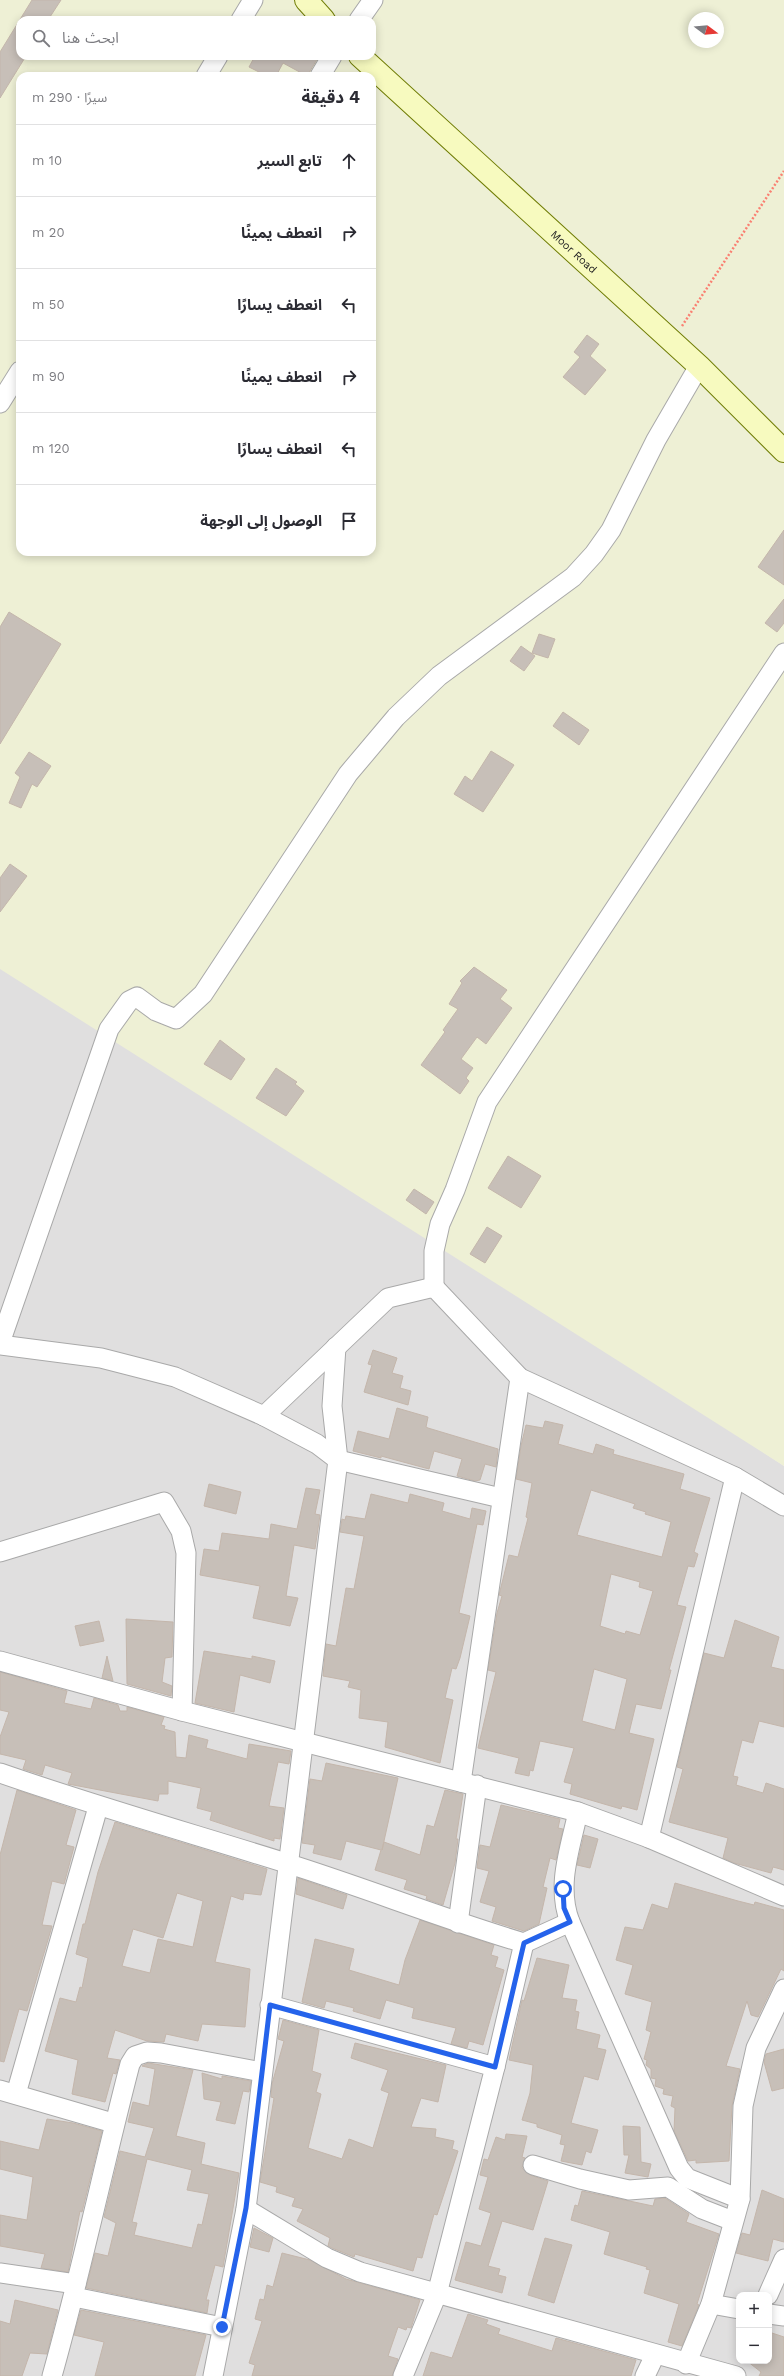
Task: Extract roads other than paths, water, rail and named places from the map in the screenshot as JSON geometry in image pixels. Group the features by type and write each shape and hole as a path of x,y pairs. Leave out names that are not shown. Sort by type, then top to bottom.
{"street":[{"path":"243,16 253,0"},
{"path":"306,0 320,16"},
{"path":"362,16 373,0"},
{"path":"208,72 216,60"},
{"path":"322,72 330,60"},
{"name":"Moor Road","path":"364,60 699,366 784,451"},
{"path":"501,1498 338,1460 312,1440 264,1416 175,1377 101,1358 0,1344 108,1029 129,1001 138,997 156,1010 176,1019 203,994 348,774 396,717 439,676 573,577 594,554 611,530 656,440 699,366"},
{"path":"0,403 16,377"},
{"path":"784,653 487,1102 455,1190 440,1224 434,1251 434,1287 520,1378 735,1477 784,1506"},
{"path":"264,1416 388,1298 434,1287"},
{"path":"213,2376 246,2208 287,1863 338,1460 332,1406 336,1347"},
{"path":"458,1923 469,1784 501,1498 520,1378"},
{"path":"649,1838 735,1477"},
{"path":"0,1552 164,1502 181,1531 186,1553 182,1711"},
{"path":"0,1661 182,1711 578,1812 649,1838 784,1896"},
{"path":"0,1774 98,1807 287,1863 458,1923 524,1943 570,1922"},
{"path":"98,1807 8,2092 113,2123"},
{"path":"578,1812 563,1889 564,1908 679,2168 687,2178 740,2199"},
{"path":"404,2376 437,2294 495,2067 524,1943"},
{"path":"686,2364 711,2304 740,2199 743,2106 756,2048 782,1998"},
{"path":"270,2005 495,2067"},
{"path":"52,2376 75,2290 113,2123 130,2064 135,2056 147,2052 161,2053 262,2072"},
{"path":"533,2165 580,2179 629,2190 668,2187 702,2209 734,2221"},
{"path":"246,2208 327,2258 360,2272 686,2364 736,2376"},
{"path":"769,2292 784,2259"},
{"path":"0,2273 75,2290 222,2327"},
{"path":"711,2304 736,2308"},
{"path":"772,2314 784,2316"},
{"path":"645,2376 655,2355"}]}
